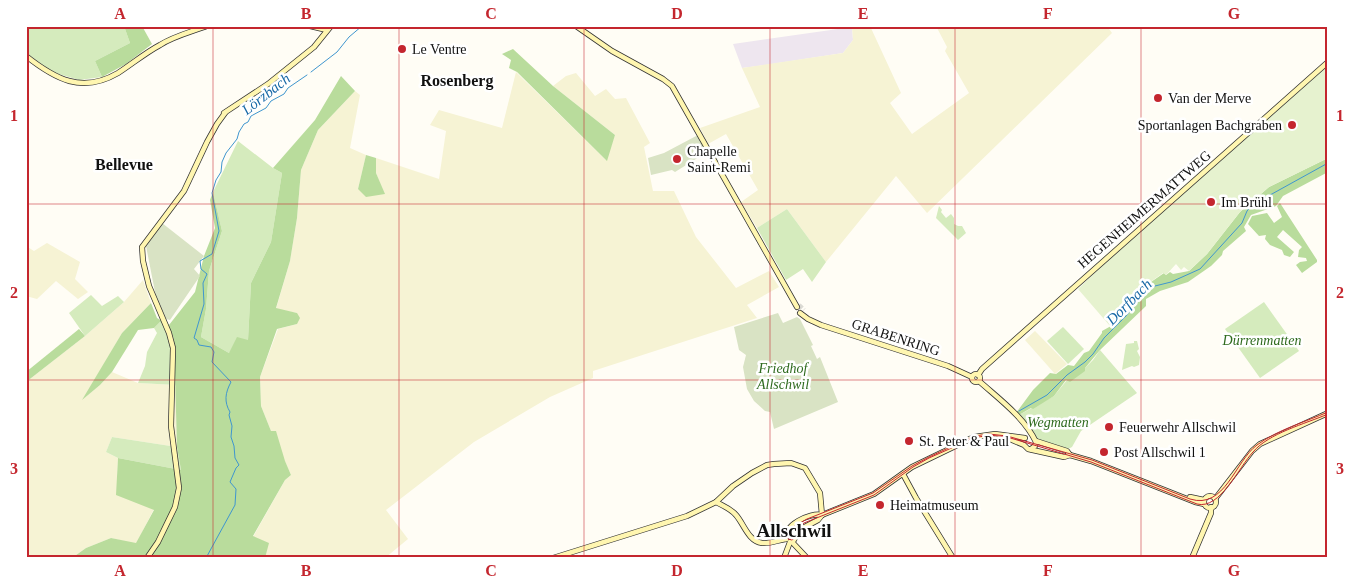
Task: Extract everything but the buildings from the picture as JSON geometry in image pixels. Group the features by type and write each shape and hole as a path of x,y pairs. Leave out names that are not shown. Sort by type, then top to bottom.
{"main road":[{"path":"26,56 62,79 81,84 92,83 118,73 160,44 207,26"},
{"path":"310,26 329,28"},
{"path":"576,26 612,51 663,79 672,86 797,305"},
{"path":"147,558 158,542 178,498 177,466 171,426 173,348 169,333 148,286 142,261 142,247 184,192 207,142 225,113 268,84 314,46 329,28"},
{"name":"HEGENHEIMERMATTWEG","path":"978,375 986,364 1328,62"},
{"name":"GRABENRING","path":"802,312 812,321 948,366 972,377 973,382 979,381"},
{"path":"972,377 978,375 979,381 1000,399 1026,427 1035,439 1035,446 1031,449"},
{"path":"808,558 785,536 787,531 797,522 813,515 822,515 874,494 929,458 974,437 989,434 1025,438 1030,436 1067,451 1070,455 1103,465 1195,502 1214,505 1214,498 1260,444 1328,413"},
{"path":"1024,445 1026,427"},
{"path":"1004,436 1024,445 1026,448 1064,457 1070,455"},
{"path":"553,558 676,521 716,502 738,482 767,465 785,463 805,468 820,494 822,515 818,520 799,530 789,541 784,558"},
{"path":"903,474 953,558"},
{"path":"1192,558 1209,517 1207,496 1214,498"},
{"path":"716,502 731,510 755,541 768,543 789,541"}],"shaded area":[{"path":"870,26 901,93 890,103 912,134 969,93 945,51 947,47 936,26 1107,26 1112,33 927,213 896,176 826,262 787,209 757,228 741,202 758,190 726,134 708,144 700,128 760,107 742,68 843,53 853,40 852,27"},
{"path":"852,27 853,40 843,53 758,66 742,68 733,44"},
{"path":"516,72 606,160 615,135 553,86 566,76 576,73 595,96 606,89 615,99 626,98 650,143 644,147 653,191 674,191 696,237 736,288 769,271 779,287 747,305 757,318 593,371 593,378 550,397 474,442 386,510 408,539 385,558 265,558 268,543 253,537 285,480 291,475 261,406 260,377 278,329 297,324 297,313 276,309 290,261 297,218 301,170 318,130 355,91 360,95 350,148 366,155 358,189 384,194 376,173 376,158 439,179 446,131 430,125 439,110 502,128"},
{"path":"47,243 80,262 75,279 88,292 78,299 56,281 37,299 26,296 26,246 34,251"},
{"path":"143,280 151,303 122,333 84,398 112,372 138,383 176,385 177,447 112,437 106,452 118,458 117,478 154,509 136,544 111,538 86,548 72,558 26,558 26,442 28,440 26,439 26,382 85,336 124,302"},
{"path":"1035,331 1067,364 1055,374 1025,340"}],"green space":[{"path":"26,26 124,26 130,43 95,61 102,77 79,80 52,72 29,55 26,56"},
{"path":"124,26 142,26 152,44 126,64 102,77 95,61 130,43"},
{"path":"513,49 553,86 615,135 607,161 517,72 509,68 511,60 502,54"},
{"path":"1328,62 1328,158 1269,187 1240,212 1207,254 1189,271 1184,267 1181,270 1176,264 1166,275 1163,273 1138,291 1133,303 1124,315 1110,326 1078,289 1148,221"},
{"path":"341,76 355,91 318,130 301,170 297,218 290,261 276,308 297,313 300,318 297,324 277,329 260,377 261,406 271,431 276,431 291,475 285,480 253,536 269,543 265,558 72,558 86,548 111,538 136,543 154,510 116,495 118,458 181,470 177,447 174,339 170,329 160,322 154,328 138,330 112,372 82,400 122,333 151,303 157,318 169,325 195,292 204,256 215,228 210,200 213,192 222,231 209,271 206,309 201,337 229,353 237,337 248,340 251,283 271,242 282,173 273,168 315,120"},
{"path":"698,135 707,152 675,172 672,170 651,175 648,158 664,153"},
{"path":"238,141 282,173 271,242 251,283 248,340 229,353 201,337 206,309 209,271 222,231 213,192"},
{"path":"366,155 376,158 376,173 385,194 366,197 358,189"},
{"path":"1328,158 1328,172 1283,196 1276,206 1251,215 1244,227 1246,231 1223,251 1222,255 1211,266 1188,282 1160,291 1146,299 1146,306 1100,350 1085,368 1085,371 1070,382 1066,380 1054,396 1033,409 1031,408 1019,415 1016,413 1033,390 1050,373 1056,374 1068,365 1074,366 1084,353 1089,351 1102,331 1124,315 1133,303 1138,291 1164,273 1166,275 1170,272 1173,274 1189,271 1207,254 1240,212 1269,187"},
{"path":"1280,203 1317,260 1317,262 1302,273 1296,265 1307,261 1306,258 1298,257 1299,250 1302,247 1283,230 1277,237 1294,252 1290,257 1284,255 1282,250 1270,245 1265,239 1266,235 1259,236 1248,224 1252,216 1267,213 1274,223 1282,217 1277,206"},
{"path":"939,206 946,218 951,214 954,218 954,224 962,226 966,233 958,240 936,218"},
{"path":"787,209 826,262 812,282 803,269 786,280 757,228"},
{"path":"162,223 204,256 194,269 200,276 170,320 166,319 156,297 146,246"},
{"path":"91,295 102,306 118,296 124,302 85,336 69,313"},
{"name":"Dürrenmatten","path":"1264,302 1299,351 1260,378 1225,329"},
{"name":"Friedhof Allschwil","path":"778,313 783,323 797,317 800,319 813,345 811,346 817,359 820,357 838,402 774,429 770,412 765,411 754,401 747,389 743,367 746,355 739,350 734,327"},
{"path":"160,322 170,329 174,339 176,385 138,383 145,366 147,352 157,333 154,328"},
{"path":"1063,327 1084,349 1068,364 1047,341"},
{"path":"79,329 85,336 26,382 26,372"},
{"path":"1134,341 1137,341 1139,349 1137,351 1140,357 1139,365 1122,370 1126,344 1134,343"},
{"name":"Wegmatten","path":"1100,350 1137,393 1081,431 1072,447 1066,450 1036,441 1019,415 1054,396 1067,380 1093,360"},
{"path":"112,437 177,447 181,470 118,458 106,452"}],"waterway":[{"path":"311,72 337,52 349,37 362,26"},
{"name":"Lörzbach","path":"206,558 235,505 236,489 230,482 239,465 235,458 231,437 230,412 226,401 227,390 231,382 212,362 214,352 211,347 199,345 194,338 204,304 203,283 207,274 201,269 200,261 212,254 219,231 212,193 221,172 222,162 226,153 237,139 244,124 248,122 251,116 266,108 271,101 284,94 288,88 307,75"},
{"name":"Dorfbach","path":"1019,411 1047,395 1067,375 1085,362 1143,295 1155,286 1171,282 1200,269 1242,223 1252,205 1328,163"}],"tunnel":[{"path":"799,305 804,310"}],"tram line":[{"path":"1328,412 1282,431 1257,445 1249,452 1221,491 1212,497 1202,500 1190,499 1092,460 1007,436 989,434 974,436 929,457 912,466 873,493 807,519 788,530 785,535 788,539 792,540 804,523 874,495 929,458 974,438 989,435 1007,437 1091,462 1197,504 1205,504 1213,501 1221,494 1253,452 1268,439 1328,414"}],"place":[{"name":"Le Ventre","path":"402,49"},
{"name":"Van der Merve","path":"1158,98"},
{"name":"Sportanlagen Bachgraben","path":"1292,125"},
{"name":"Chapelle Saint-Remi","path":"677,159"},
{"name":"Im Brühl","path":"1211,202"},
{"name":"Feuerwehr Allschwil","path":"1109,427"},
{"name":"St. Peter & Paul","path":"909,441"},
{"name":"Post Allschwil 1","path":"1104,452"},
{"name":"Heimatmuseum","path":"880,505"}],"district":[{"name":"Rosenberg","path":"457,80"},
{"name":"Bellevue","path":"124,164"},
{"name":"Allschwil","path":"794,530"}]}
